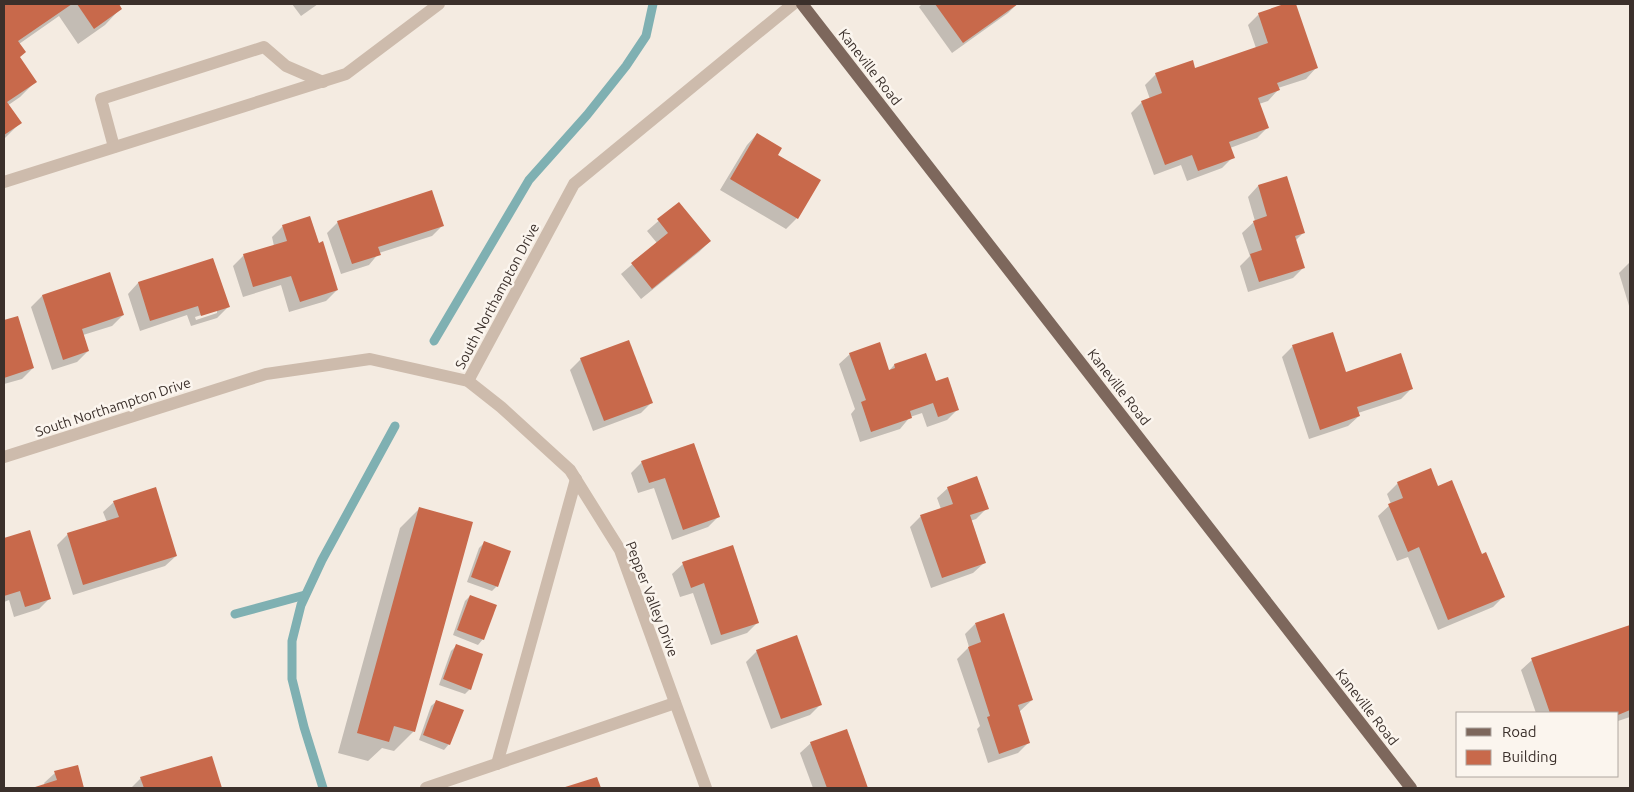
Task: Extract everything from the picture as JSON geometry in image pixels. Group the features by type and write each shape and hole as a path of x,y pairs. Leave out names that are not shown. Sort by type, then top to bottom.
{"main road":[{"name":"Kaneville Road","path":"802,4 1411,788"}],"street":[{"path":"4,182 346,74 439,4"},
{"name":"South Northampton Drive","path":"4,458 266,374 370,359 468,382 574,184 793,4"},
{"path":"114,147 100,100 264,47 286,66 323,82"},
{"name":"Pepper Valley Drive","path":"468,382 522,426 570,470 620,550 706,788"},
{"path":"497,764 576,479"},
{"path":"426,788 675,703"}],"building":[{"path":"4,4 72,4 18,41 26,52 20,57 37,82 7,102 22,123 4,135"},
{"path":"77,4 119,4 122,9 94,29"},
{"path":"935,4 1018,4 963,43"},
{"path":"1284,4 1296,4 1318,68 1277,83 1280,90 1258,98 1269,128 1229,142 1235,158 1198,171 1192,155 1165,165 1141,101 1162,93 1155,73 1193,60 1195,68 1268,43 1258,13"},
{"path":"757,133 782,148 778,155 821,180 798,219 730,179"},
{"path":"1287,176 1305,233 1295,236 1305,268 1259,282 1250,254 1262,250 1253,221 1267,216 1258,185"},
{"path":"432,190 444,226 378,247 381,255 352,264 337,221"},
{"path":"679,202 711,241 652,289 631,263 668,233 657,219"},
{"path":"310,216 319,243 323,241 338,290 300,302 291,276 253,287 243,254 287,241 282,225"},
{"path":"213,258 230,307 201,316 198,306 150,321 138,282"},
{"path":"110,272 124,315 82,329 89,351 63,360 42,295"},
{"path":"18,316 34,368 4,378 4,320"},
{"path":"1333,332 1346,372 1401,353 1413,389 1357,407 1360,416 1320,430 1292,345"},
{"path":"629,340 653,403 604,421 580,358"},
{"path":"880,342 889,370 895,368 894,364 926,353 936,381 948,377 959,410 938,417 933,403 910,411 912,418 871,432 861,402 866,400 849,353"},
{"path":"694,443 720,517 683,530 665,478 649,483 641,461"},
{"path":"1431,468 1438,486 1452,480 1482,554 1486,552 1505,597 1448,620 1419,547 1408,552 1388,504 1403,498 1397,482"},
{"path":"977,476 989,509 970,515 986,563 942,578 920,515 953,504 947,487"},
{"path":"156,487 177,556 83,585 67,533 119,517 113,501"},
{"path":"419,507 473,522 415,732 394,726 389,742 357,733"},
{"path":"30,530 51,599 25,607 20,591 4,596 4,538"},
{"path":"484,541 511,551 498,587 471,577"},
{"path":"733,545 759,623 721,635 704,583 691,588 682,562"},
{"path":"470,595 497,605 484,640 457,630"},
{"path":"1004,613 1033,700 1018,705 1030,743 999,754 987,717 990,716 968,647 981,642 975,623"},
{"path":"1630,625 1630,710 1619,715 1619,712 1550,712 1531,658"},
{"path":"797,635 822,705 781,719 756,650"},
{"path":"456,644 483,654 471,690 443,679"},
{"path":"436,700 464,710 450,745 423,735"},
{"path":"847,729 868,788 827,788 810,742"},
{"path":"212,756 222,788 144,788 140,777"},
{"path":"78,765 84,788 32,788 57,780 54,771"},
{"path":"597,777 601,788 562,788"}],"waterway":[{"path":"434,341 529,180 587,115 626,66 646,36 653,4"},
{"path":"323,788 304,727 292,679 292,641 301,605 322,560 395,426"},
{"path":"235,614 305,595"}]}
